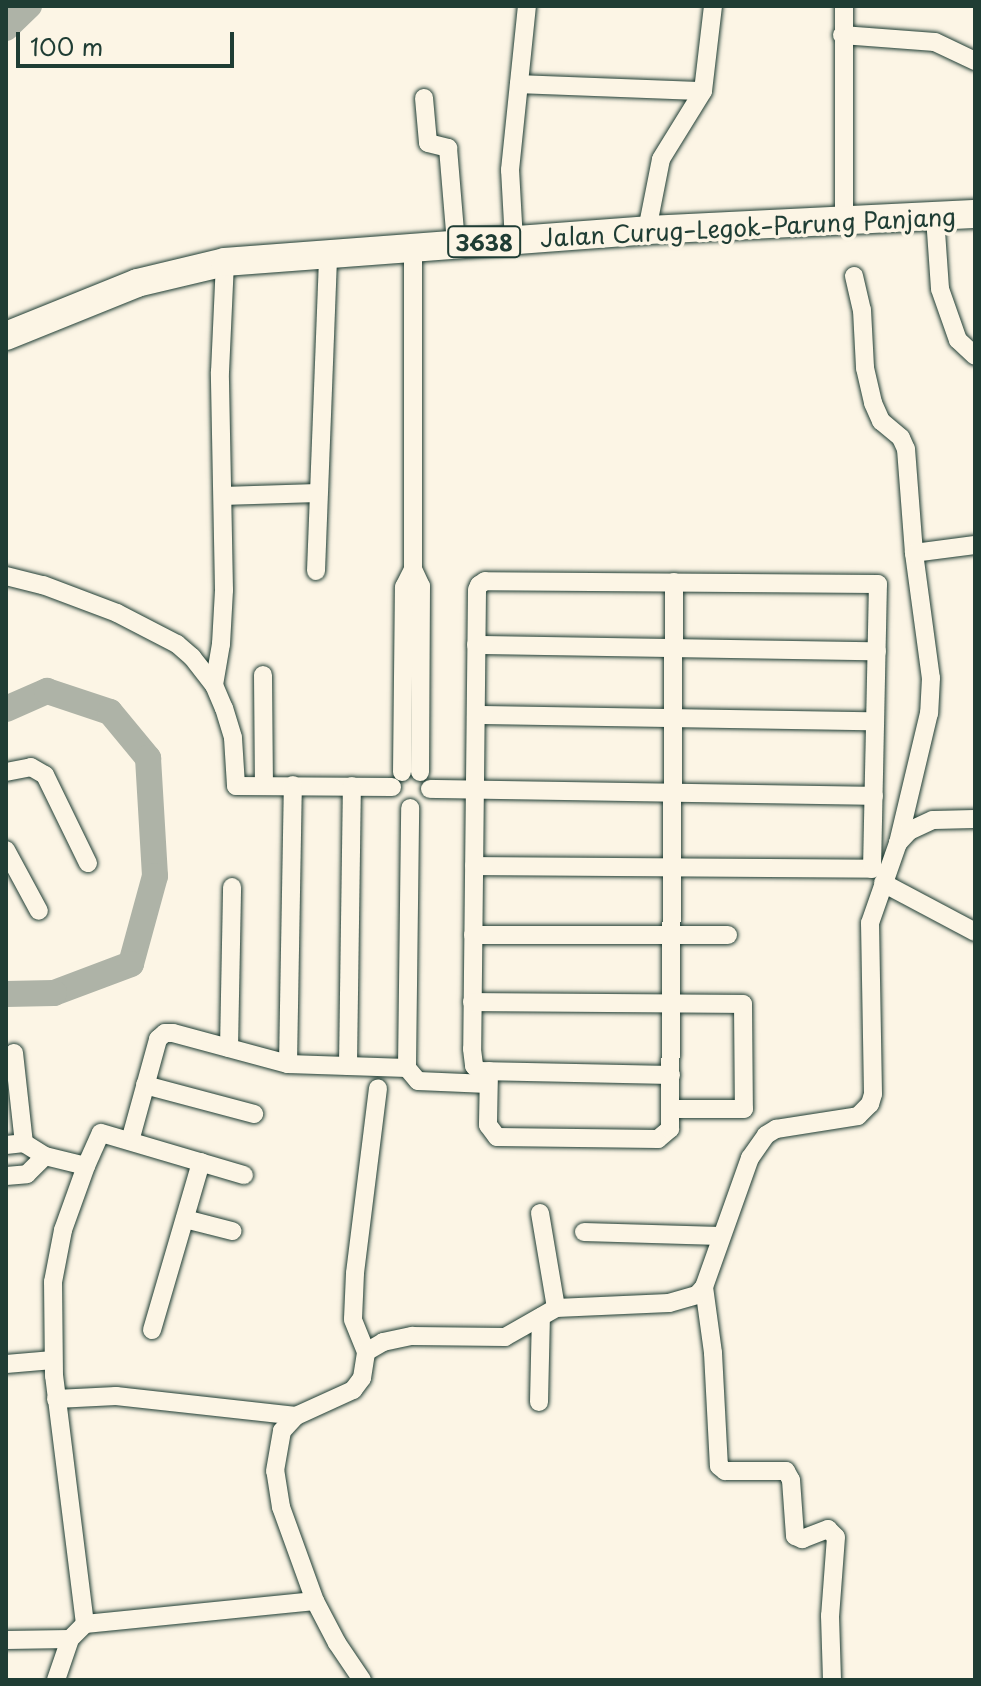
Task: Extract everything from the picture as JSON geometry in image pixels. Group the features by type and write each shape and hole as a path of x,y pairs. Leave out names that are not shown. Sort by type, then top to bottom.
{"main road":[{"name":"Jalan Curug–Legok–Parung Panjang","path":"6,336 137,283 225,262 647,230 975,214"}],"street":[{"path":"514,241 510,170 527,6"},
{"path":"647,230 661,159 703,91 713,6"},
{"path":"844,6 844,221"},
{"path":"842,35 935,42 975,61"},
{"path":"519,84 703,91"},
{"path":"424,98 428,143 448,148 456,244"},
{"path":"935,217 943,300 958,340 975,356"},
{"path":"6,576 43,585 117,613 177,644 214,685 233,738 236,786 352,786 405,777 428,779 430,789 422,805 410,808 397,802 405,777 404,587 413,569 413,249"},
{"path":"316,571 328,253"},
{"path":"214,685 221,644 224,590 220,372 225,262"},
{"path":"832,1680 830,1616 836,1537 828,1529 802,1539 795,1536 791,1480 786,1471 725,1471 719,1466 713,1353 704,1287 750,1158 766,1135 776,1129 858,1116 870,1104 873,1094 868,945 874,904 898,843 933,696 914,553 906,449 901,438 881,421 873,403 865,368 862,310 854,276"},
{"path":"223,496 317,493"},
{"path":"914,553 975,545"},
{"path":"474,866 872,869 878,584 485,581 477,590 472,1002 472,1059 479,1071 489,1077"},
{"path":"489,1077 488,1125 497,1137 658,1139 670,1129 674,582"},
{"path":"476,645 877,651"},
{"path":"263,675 264,784"},
{"path":"476,715 875,721"},
{"path":"6,772 31,767 45,775 88,863"},
{"path":"288,1064 293,785"},
{"path":"348,1066 352,786"},
{"path":"430,789 874,796"},
{"path":"410,808 407,1068 418,1081 671,1075"},
{"path":"898,843 909,831 933,820 975,819"},
{"path":"6,850 39,911"},
{"path":"883,883 975,932"},
{"path":"229,1048 232,887"},
{"path":"473,935 728,935"},
{"path":"472,1002 743,1004 744,1109 670,1109"},
{"path":"130,1141 158,1039 165,1033 288,1064 407,1068"},
{"path":"14,1053 15,1144 45,1156 86,1166"},
{"path":"145,1085 254,1114"},
{"path":"362,1680 337,1643 315,1601 281,1507 275,1471 282,1431 296,1416 335,1401 353,1390 362,1378 366,1352 353,1319 354,1284 378,1088"},
{"path":"85,1624 53,1360 56,1260 86,1166 101,1133 244,1175"},
{"path":"6,1176 27,1174 45,1156"},
{"path":"152,1330 201,1162"},
{"path":"539,1402 549,1313 540,1213"},
{"path":"185,1219 232,1231"},
{"path":"584,1232 720,1236"},
{"path":"366,1352 383,1342 412,1336 505,1337 549,1313 689,1300 704,1287"},
{"path":"6,1364 53,1360"},
{"path":"56,1399 116,1396 296,1416"},
{"path":"56,1680 70,1639 85,1624 315,1601"},
{"path":"6,1640 70,1639"}],"waterway":[{"path":"6,28 29,6"},
{"path":"6,709 47,691 110,712 148,758 155,876 131,964 54,993 6,994"}]}
